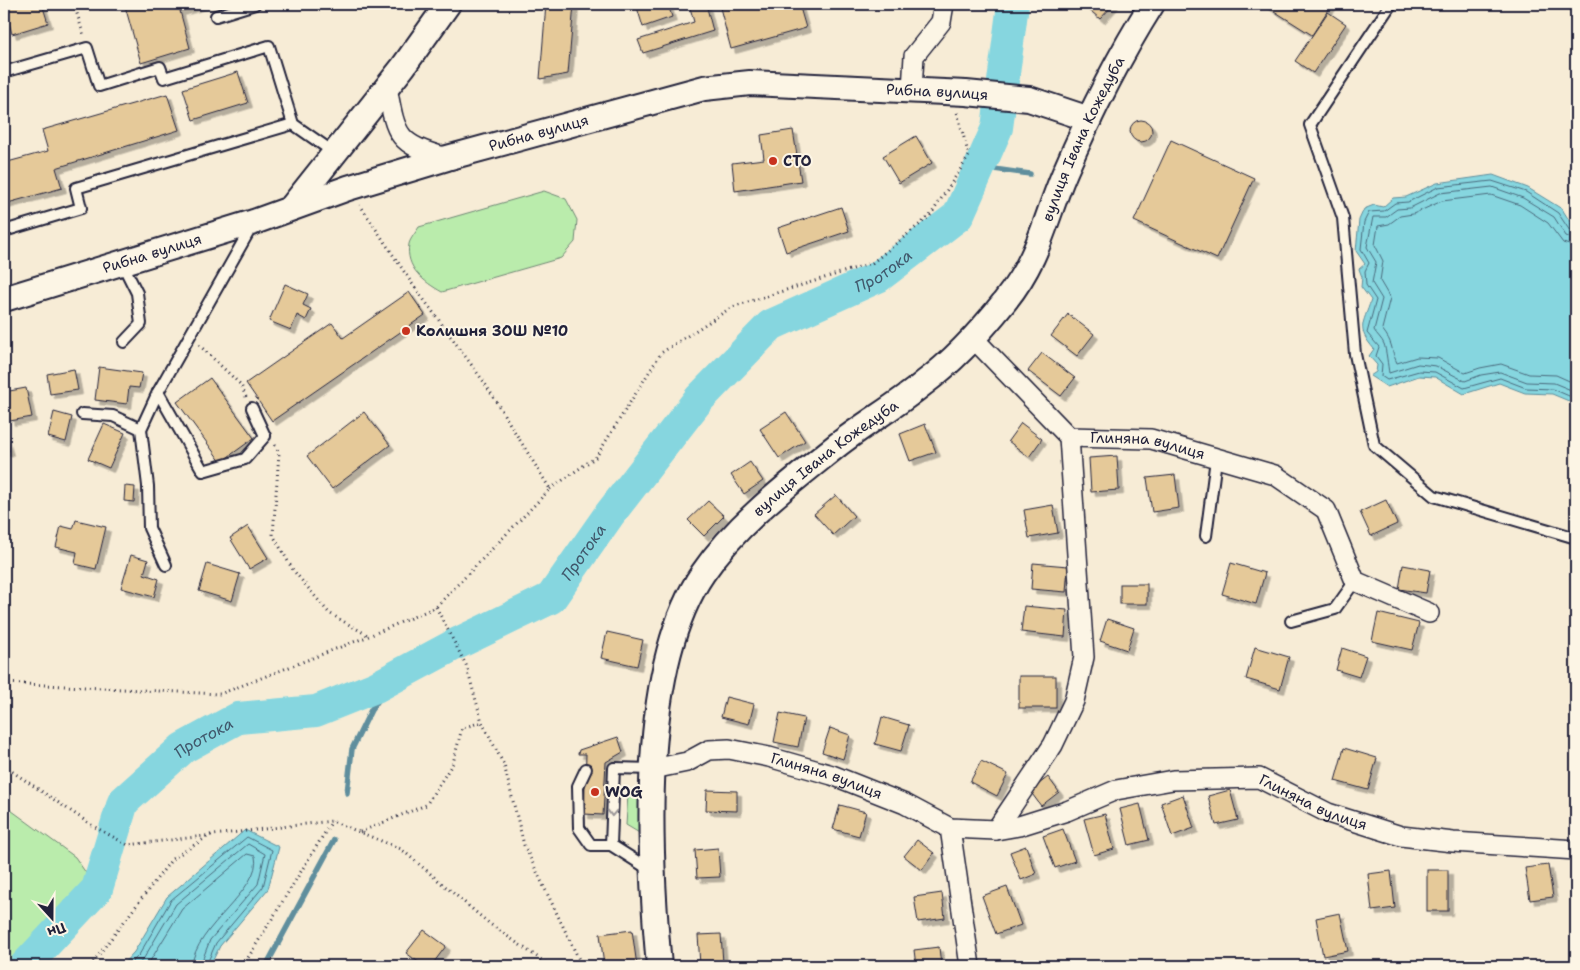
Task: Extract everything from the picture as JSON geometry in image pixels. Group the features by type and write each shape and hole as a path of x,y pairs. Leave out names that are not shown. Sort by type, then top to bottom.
{"street":[{"path":"291,208 336,154 448,4"},
{"path":"912,90 914,56 941,22 944,4"},
{"name":"вулиця Івана Кожедуба","path":"659,966 652,872 653,769 661,684 673,637 686,604 702,574 724,546 785,488 839,444 925,383 974,339 1024,275 1038,249 1064,174 1116,60 1152,4"},
{"name":"Рибна вулиця","path":"4,299 254,222 348,188 447,158 682,93 729,84 801,84 1029,98 1089,119"},
{"path":"387,87 392,117 399,135 417,150 447,158"},
{"name":"Глиняна вулиця","path":"974,339 1069,437 1084,657 1074,701 1053,745 996,830"},
{"name":"Глиняна вулиця","path":"1069,437 1151,439 1275,475 1326,510 1356,581"},
{"path":"1356,581 1429,613"},
{"name":"Глиняна вулиця","path":"653,769 688,762 709,750 729,749 769,757 832,775 880,793 950,828 996,830 1019,826 1067,811 1116,790 1173,780 1259,778 1328,813 1401,836 1453,842 1576,850"},
{"path":"950,828 970,966"}],"lane":[{"path":"216,16 255,4"},
{"path":"1391,4 1310,125 1343,218 1356,354 1374,445 1434,496 1576,538"},
{"path":"4,72 87,48 99,86 160,67 164,78 269,46 293,124 336,154"},
{"path":"4,231 81,208 76,188 293,124"},
{"path":"166,564 150,528 148,486 140,429 158,392 254,222"},
{"path":"122,262 137,293 141,324 124,342"},
{"path":"158,392 203,470 245,459 265,436 252,408"},
{"path":"82,414 112,416 140,429"},
{"path":"1206,536 1216,459"},
{"path":"1291,621 1335,609 1356,581"},
{"path":"586,769 578,786 579,828 591,845 611,845 652,872"},
{"path":"611,845 610,769 653,769"}],"path":[{"path":"74,4 87,48"},
{"path":"4,683 220,694 370,636 436,607 550,489 596,457 661,353 732,307 872,263 930,216 969,156 959,93"},
{"path":"348,188 411,282 484,382 550,489"},
{"path":"273,535 293,570 329,614 370,636"},
{"path":"436,607 466,665 482,722 504,765 524,845 582,966"},
{"path":"359,832 426,805 453,763 462,728 482,722"},
{"path":"4,766 93,826 128,845 332,821 401,849 490,924 550,966"},
{"path":"243,966 332,821"},
{"path":"90,966 172,859 213,834"}],"green space":[{"path":"544,191 566,199 577,220 575,242 561,258 442,292 423,279 413,267 410,260 409,244 419,227"},
{"path":"645,788 641,834 626,825 628,794"},
{"path":"4,805 75,857 97,889 25,966 4,966"}],"water":[{"path":"1493,175 1528,188 1562,209 1576,231 1576,404 1552,394 1525,393 1499,383 1464,394 1435,377 1419,376 1387,387 1370,376 1376,372 1377,365 1369,356 1374,349 1365,336 1363,326 1371,300 1361,287 1362,277 1359,269 1365,264 1356,251 1359,220 1364,209 1374,205 1383,207 1393,198 1406,197 1437,183"},
{"path":"245,830 279,847 268,889 220,946 210,966 121,966 134,952 167,897"}],"building":[{"path":"4,4 42,4 48,23 12,34"},
{"path":"133,4 205,4 180,11 190,48 141,63 125,6"},
{"path":"546,4 574,4 568,74 540,79"},
{"path":"636,4 668,4 672,17 643,27"},
{"path":"689,4 706,4 713,31 643,53 638,40 694,22"},
{"path":"719,4 799,4 806,28 731,49"},
{"path":"1083,4 1114,4 1100,19"},
{"path":"1263,4 1332,4 1312,35"},
{"path":"1562,4 1576,4 1576,14"},
{"path":"1328,12 1346,24 1313,73 1295,61"},
{"path":"238,72 248,103 193,120 183,89"},
{"path":"167,94 179,130 56,168 62,188 4,204 4,163 48,151 42,130"},
{"path":"1141,120 1149,123 1152,131 1149,139 1141,142 1133,139 1130,131 1133,123"},
{"name":"СТО","path":"793,130 801,181 735,191 732,163 764,159 761,135"},
{"path":"916,136 932,163 899,183 883,156"},
{"path":"1171,140 1254,178 1217,259 1134,221"},
{"path":"841,207 849,231 786,252 778,228"},
{"path":"285,284 308,294 303,305 311,309 306,320 297,315 291,330 269,321"},
{"path":"409,292 425,315 272,421 246,383 332,323 343,338"},
{"path":"1068,314 1094,334 1077,356 1051,336"},
{"path":"1042,353 1075,378 1061,396 1028,371"},
{"path":"99,367 142,373 139,388 129,387 127,404 95,400"},
{"path":"74,369 78,390 50,394 47,374"},
{"path":"210,378 254,438 221,462 177,402"},
{"path":"26,388 32,417 10,421 4,392"},
{"path":"54,412 72,417 66,442 48,437"},
{"path":"364,412 390,445 332,489 307,456"},
{"path":"786,412 805,441 779,458 760,429"},
{"path":"1021,423 1042,439 1029,457 1008,441"},
{"path":"104,424 125,433 109,468 88,459"},
{"path":"925,424 936,452 910,461 900,434"},
{"path":"4,434 9,451 4,452"},
{"path":"1117,456 1119,490 1091,492 1089,458"},
{"path":"750,462 763,481 744,494 731,475"},
{"path":"1175,475 1179,508 1152,512 1147,478"},
{"path":"125,486 135,487 134,502 124,501"},
{"path":"836,495 854,516 833,535 814,514"},
{"path":"1386,500 1397,524 1371,536 1360,512"},
{"path":"708,501 724,516 704,536 688,520"},
{"path":"1053,505 1058,533 1029,538 1024,510"},
{"path":"76,520 106,527 96,569 75,564 77,552 56,547 61,526 73,529"},
{"path":"248,526 268,558 249,569 230,538"},
{"path":"131,555 148,560 144,574 159,579 154,597 121,588"},
{"path":"1033,563 1068,566 1066,592 1031,589"},
{"path":"1231,563 1265,573 1256,604 1222,594"},
{"path":"207,564 240,574 232,601 199,591"},
{"path":"1403,565 1430,570 1426,593 1399,589"},
{"path":"1120,584 1147,584 1147,604 1120,604"},
{"path":"1024,606 1067,610 1065,637 1021,632"},
{"path":"1378,613 1419,623 1412,650 1372,641"},
{"path":"1107,619 1134,628 1127,650 1100,641"},
{"path":"607,632 643,640 637,666 601,658"},
{"path":"1255,647 1289,657 1280,689 1246,679"},
{"path":"1342,648 1366,656 1359,677 1336,670"},
{"path":"1019,676 1056,676 1056,708 1019,708"},
{"path":"726,697 754,704 749,724 721,717"},
{"path":"780,713 804,718 798,747 774,742"},
{"path":"882,717 909,725 901,751 875,744"},
{"path":"830,728 850,735 843,759 822,752"},
{"name":"WOG","path":"618,737 623,752 606,762 603,815 584,814 586,754 578,754 579,750"},
{"path":"1344,748 1377,758 1368,790 1335,781"},
{"path":"981,761 1008,774 997,796 970,782"},
{"path":"1048,777 1059,792 1041,806 1030,791"},
{"path":"707,790 737,791 737,811 706,810"},
{"path":"1230,790 1238,820 1216,825 1208,796"},
{"path":"1183,795 1194,828 1172,836 1161,803"},
{"path":"1140,804 1149,840 1129,845 1120,809"},
{"path":"840,805 866,812 859,836 833,829"},
{"path":"1105,814 1114,849 1094,855 1084,819"},
{"path":"1063,829 1075,861 1055,868 1043,836"},
{"path":"917,840 934,853 922,870 904,856"},
{"path":"1026,846 1036,874 1021,880 1010,852"},
{"path":"718,848 720,877 697,878 695,850"},
{"path":"1548,865 1553,897 1530,900 1525,868"},
{"path":"1427,870 1448,870 1448,911 1427,911"},
{"path":"1391,871 1395,908 1372,911 1368,874"},
{"path":"1007,887 1021,925 996,934 982,896"},
{"path":"942,893 945,918 918,922 914,897"},
{"path":"1340,913 1348,951 1323,956 1316,918"},
{"path":"424,930 446,946 431,966 424,966 406,953"},
{"path":"632,930 637,966 604,966 600,934"},
{"path":"721,934 723,963 700,965 698,935"},
{"path":"939,947 941,966 916,966 914,950"}],"waterway":[{"name":"Протока","path":"25,966 97,889 123,802 183,748 238,718 316,711 376,687 456,644 551,598 609,515 699,399 771,325 878,277 958,216 997,128 1013,4"},
{"path":"980,167 1030,174"},
{"path":"347,793 352,749 371,710 396,676"},
{"path":"266,966 334,840"}],"place":[{"name":"СТО","path":"773,161"},
{"name":"Колишня ЗОШ №10","path":"406,331"},
{"name":"WOG","path":"595,792"}]}
